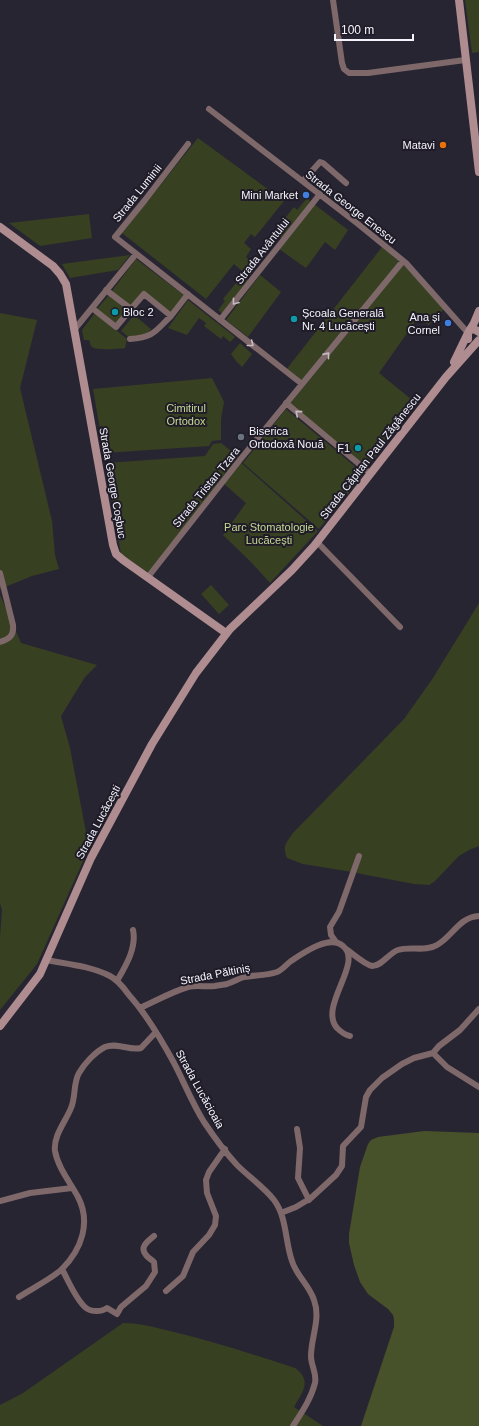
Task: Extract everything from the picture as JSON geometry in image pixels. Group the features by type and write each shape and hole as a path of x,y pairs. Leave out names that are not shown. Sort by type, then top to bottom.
{"main road":[{"path":"459,0 479,172"},
{"name":"Strada George Coșbuc","path":"0,227 53,266 66,284 113,545 116,554 226,633"},
{"name":"Strada Căpitan Paul Zăgănescu","path":"446,377 479,311"},
{"path":"468,333 474,329 479,332"},
{"name":"Strada Căpitan Paul Zăgănescu","path":"468,333 468,339 471,342 479,340"},
{"name":"Strada Căpitan Paul Zăgănescu","path":"226,633 292,570 317,542 446,377 479,340"},
{"name":"Strada Lucăcești","path":"0,1026 40,974 91,858 152,744 196,673 226,633"}],"street":[{"path":"333,0 342,63 344,68 349,73 368,73 465,60"},
{"name":"Strada George Enescu","path":"209,109 320,194 403,261 468,333"},
{"name":"Strada Luminii","path":"188,144 115,236 302,384"},
{"path":"303,181 320,162 346,183"},
{"name":"Strada Avântului","path":"220,320 320,194"},
{"path":"74,330 136,254"},
{"name":"Strada Tristan Tzara","path":"148,577 286,403 403,261"},
{"path":"106,290 131,309"},
{"path":"92,308 116,327 144,294 171,316"},
{"path":"130,339 154,334 171,316 188,294"},
{"path":"286,403 370,474"},
{"path":"317,542 400,627"},
{"path":"0,573 14,632 11,636 0,642"},
{"path":"359,856 339,912 330,927 331,935 336,942 367,964 373,966 380,963 394,952 401,949 429,948 438,945 462,922 470,917 479,916"},
{"path":"117,981 127,963 134,944 135,936 133,930"},
{"name":"Strada Păltiniș","path":"140,1008 189,987 227,984 243,978 278,972 291,961 311,949 328,942 336,942"},
{"path":"345,948 348,953 348,961 332,1010 332,1018 340,1031 350,1036"},
{"name":"Strada Lucăcioaia","path":"46,960 96,970 117,981 140,1008 156,1032 174,1062 204,1121 238,1165 275,1201 281,1213 292,1262 310,1290 317,1310 311,1355 316,1376 315,1384 308,1402 293,1426"},
{"path":"281,1213 309,1200 323,1188 341,1168 343,1162 343,1146 361,1127 366,1097 370,1090 382,1078 402,1064 414,1058 432,1053 460,1030 479,1009"},
{"path":"19,1297 62,1269 74,1255 82,1239 85,1227 84,1214 78,1198 59,1164 55,1149 57,1136 72,1106 76,1080 80,1072 102,1049 115,1045 141,1048 156,1032"},
{"path":"432,1053 447,1067 479,1087"},
{"path":"297,1129 300,1153 298,1178 309,1200"},
{"path":"166,1291 183,1276 193,1252 215,1226 216,1216 207,1193 206,1180 209,1172 225,1149"},
{"path":"0,1201 30,1193 72,1188"},
{"path":"62,1269 77,1296 86,1308 99,1311 107,1308 117,1314 121,1307 146,1286 155,1272 154,1262 146,1256 143,1249 145,1244 154,1236"}],"green space":[{"path":"465,0 479,0 479,52 472,53"},
{"path":"198,138 284,201 255,237 251,234 244,243 251,249 246,257 257,266 249,277 234,264 206,299 122,233"},
{"path":"307,198 311,202 282,239 276,235 280,229 278,227 294,207 297,210"},
{"path":"314,204 348,230 335,250 325,242 306,268 279,249"},
{"path":"89,214 92,238 40,246 9,223"},
{"path":"382,247 400,262 302,382 286,370"},
{"path":"130,255 118,270 70,278 62,264"},
{"path":"136,259 185,296 171,313 143,292 131,306 112,291"},
{"path":"403,264 445,308 429,325 417,319 379,373 417,404 367,467 290,404"},
{"path":"260,275 281,292 248,337 226,320"},
{"path":"245,277 249,280 223,314 218,310 225,301 223,299 236,283 239,285"},
{"path":"109,295 128,310 116,325 97,309"},
{"path":"188,300 235,337 230,342 223,336 221,339 204,326 206,323 199,318 187,335 168,328"},
{"path":"0,313 37,320 20,388 52,521 55,555 59,569 32,576 0,589"},
{"path":"95,313 127,339 125,348 97,349 91,346 89,340 84,340 82,330"},
{"path":"134,315 151,329 147,335 130,338 121,331"},
{"path":"240,343 252,354 242,367 231,354"},
{"name":"Cimitirul Ortodox","path":"212,378 224,402 221,419 221,440 212,441 209,446 104,453 93,389"},
{"path":"286,409 364,474 319,529 243,463"},
{"path":"221,443 240,458 150,574 121,554 106,463 205,456 213,444"},
{"name":"Parc Stomatologie Lucăcești","path":"239,461 318,531 270,583 223,535 246,503 223,483"},
{"path":"211,585 229,605 219,614 201,594"},
{"path":"0,595 21,643 97,665 85,677 61,716 70,748 89,848 37,964 0,1010 0,937 2,910 0,903"},
{"path":"479,603 479,846 459,856 434,882 429,885 414,884 303,864 287,858 285,847 288,839 404,719 433,678"},
{"path":"424,1131 479,1133 479,1426 361,1426 394,1327 394,1320 393,1315 388,1309 368,1294 360,1282 349,1243 349,1234 360,1167 368,1144 371,1140 378,1137"},
{"path":"123,1323 149,1326 189,1336 295,1368 304,1377 305,1382 303,1391 294,1407 323,1426 0,1426 0,1405 23,1393"}],"place":[{"name":"Matavi","path":"443,145"},
{"name":"Mini Market","path":"306,195"},
{"name":"Bloc 2","path":"115,312"},
{"name":"Școala Generală Nr. 4 Lucăcești","path":"294,319"},
{"name":"Ana și Cornel","path":"448,323"},
{"name":"Biserica Ortodoxă Nouă","path":"241,437"},
{"name":"F1","path":"358,448"}]}
